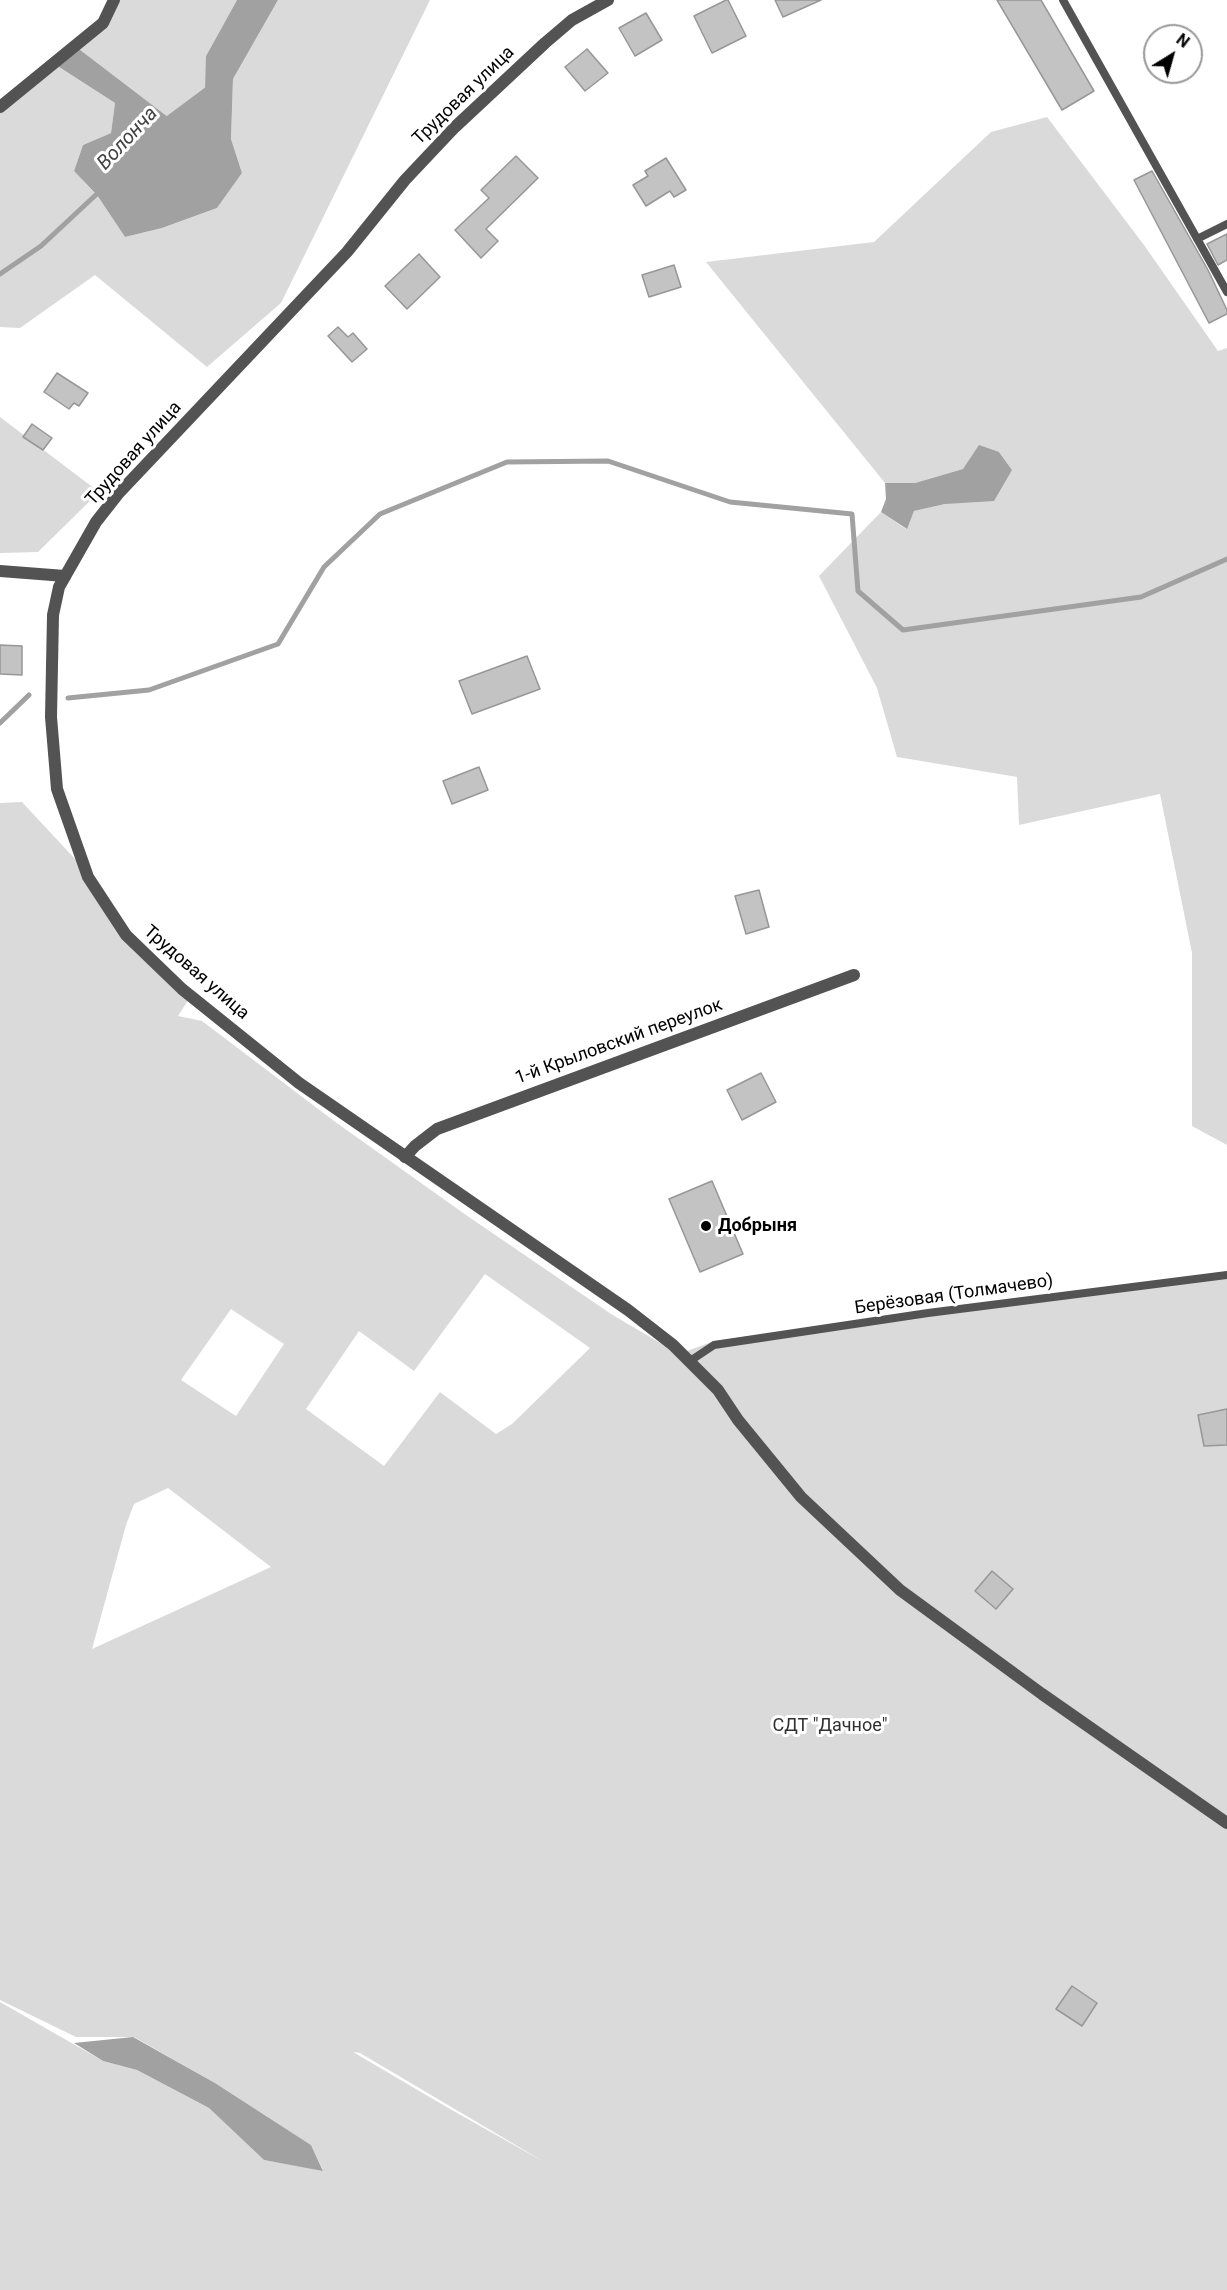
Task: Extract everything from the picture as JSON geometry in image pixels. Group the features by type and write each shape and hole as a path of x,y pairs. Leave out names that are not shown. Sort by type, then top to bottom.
{"street":[{"path":"0,107 103,23 114,0"},
{"name":"Трудовая улица","path":"608,0 572,20 455,127 412,172 347,252 118,494 96,522 59,587 53,615 51,717 57,789 88,877 126,935 182,989 299,1083 636,1316 690,1361 718,1390 738,1420 801,1497 900,1590 1042,1694 1227,1823"},
{"path":"0,571 65,576"},
{"name":"1-й Крыловский переулок","path":"405,1157 437,1129 854,975"}],"lane":[{"path":"1064,0 1227,292"},
{"path":"1197,238 1227,224"},
{"path":"1218,276 1227,271"},
{"name":"Берёзовая (Толмачево)","path":"690,1361 714,1345 928,1313 1227,1275"}],"green space":[{"path":"114,0 237,0 206,56 206,90 168,117 75,46 103,23"},
{"path":"278,0 430,0 281,303 207,367 95,275 20,328 0,327 0,107 53,63 115,103 111,133 83,145 74,171 97,195 125,237 162,228 217,208 242,173 231,139 233,79"},
{"path":"1047,117 1144,245 1218,351 1227,348 1227,1145 1192,1126 1192,953 1160,794 1019,825 1017,777 897,757 877,688 819,576 881,512 906,529 914,511 945,504 1012,470 999,452 963,469 915,483 885,483 706,262 874,242 991,132"},
{"path":"0,417 99,492 38,552 0,553"},
{"name":"СДТ \"Дачное\"","path":"22,802 89,874 108,908 192,994 178,1016 202,1021 334,1121 466,1215 611,1314 679,1354 714,1341 1227,1272 1227,2290 0,2290 0,2002 103,2061 137,2070 209,2108 264,2160 323,2170 311,2145 215,2083 134,2037 76,2037 0,2000 0,803","holes":["485,1274 590,1348 512,1424 496,1434 440,1392 384,1466 306,1409 359,1331 414,1371","231,1309 284,1344 236,1416 181,1380","168,1488 271,1567 92,1649 126,1525 134,1504","353,2052 360,2053 546,2163"]}],"water":[{"path":"237,0 278,0 233,79 231,139 242,173 217,208 162,228 125,237 97,195 74,171 83,145 111,133 115,103 53,63 75,46 168,117 205,90 206,56"},
{"path":"979,445 999,452 1012,470 994,501 945,504 914,511 907,529 881,512 886,499 885,483 915,483 963,469"},
{"path":"133,2037 215,2083 311,2145 323,2171 264,2160 209,2108 137,2070 103,2061 74,2043"}],"building":[{"path":"726,0 746,36 712,53 694,16"},
{"path":"775,0 821,0 783,17"},
{"path":"997,0 1041,0 1094,91 1062,110"},
{"path":"646,13 662,40 635,56 619,28"},
{"path":"587,49 608,73 585,91 565,67"},
{"path":"516,156 538,178 486,229 498,241 481,258 455,230 489,198 481,190"},
{"path":"666,158 686,190 674,197 670,191 646,206 633,185 648,176 645,171"},
{"path":"1152,171 1208,270 1227,310 1227,314 1209,323 1134,180"},
{"path":"1227,234 1227,260 1218,265 1207,244"},
{"path":"419,254 440,277 407,309 385,286"},
{"path":"674,265 681,287 649,297 642,275"},
{"path":"338,327 348,337 353,333 367,349 352,362 328,336"},
{"path":"57,373 88,393 79,406 74,403 69,409 44,392"},
{"path":"32,424 52,438 43,450 23,437"},
{"path":"0,645 22,646 22,675 0,674"},
{"path":"527,656 540,689 472,714 459,681"},
{"path":"479,767 488,790 452,804 443,781"},
{"path":"759,890 769,927 746,934 735,896"},
{"path":"761,1073 776,1102 742,1120 727,1090"},
{"name":"Добрыня","path":"712,1181 743,1254 700,1272 669,1199"},
{"path":"1227,1409 1227,1445 1204,1446 1198,1415"},
{"path":"992,1571 1013,1589 996,1609 975,1591"},
{"path":"1072,1986 1097,2003 1082,2026 1056,2009"}],"waterway":[{"name":"Волонча","path":"163,122 206,90"},
{"name":"Волонча","path":"0,274 41,246 100,191"},
{"path":"68,698 149,690 278,644 324,567 380,514 507,462 608,461 730,502 852,514 858,591 903,630 1141,597 1227,559"},
{"path":"0,723 29,695"}],"place":[{"name":"Добрыня","path":"706,1226"}]}
